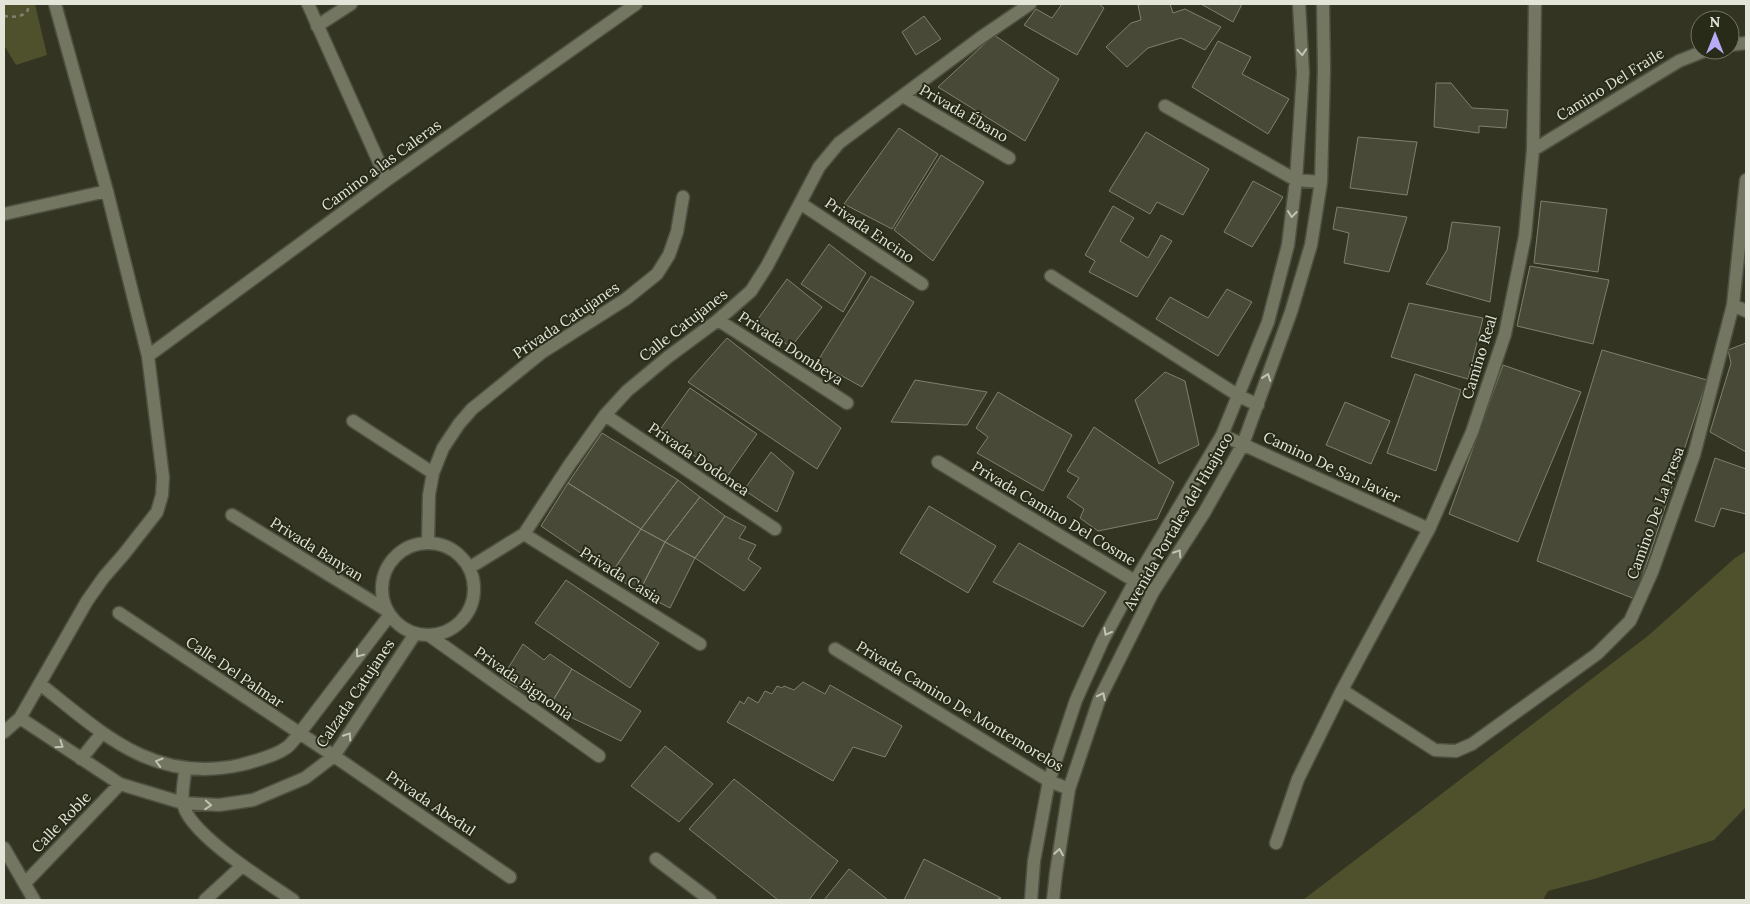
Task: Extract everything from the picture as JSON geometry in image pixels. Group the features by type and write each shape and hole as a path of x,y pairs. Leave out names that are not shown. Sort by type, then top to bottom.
{"street":[{"path":"4,732 20,718 87,601 157,512 162,494 163,477 148,356 107,191 55,4"},
{"path":"308,4 387,180"},
{"path":"317,26 351,4"},
{"name":"Camino a las Caleras","path":"148,356 387,180 636,4"},
{"path":"903,96 980,38 1030,4"},
{"name":"Avenida Portales del Huajuco","path":"1031,900 1034,861 1049,781 1076,700 1103,640 1135,581 1222,435 1268,322 1288,245 1296,180 1303,73 1299,4"},
{"name":"Avenida Portales del Huajuco","path":"1053,900 1069,789 1099,700 1116,670 1153,592 1204,512 1243,444 1291,312 1311,245 1321,182 1324,69 1323,4"},
{"name":"Camino Real","path":"1276,843 1298,779 1342,690 1429,529 1472,432 1505,334 1525,236 1533,150 1535,4"},
{"name":"Camino Del Fraile","path":"1533,150 1679,61 1690,57"},
{"name":"Privada Ébano","path":"903,96 1009,158"},
{"name":"Calle Catujanes","path":"469,568 524,534 605,415 627,391 668,356 718,320 751,290 767,266 819,168 839,143 884,108 903,96"},
{"path":"1165,106 1296,180 1321,182"},
{"name":"Camino De La Presa","path":"1342,690 1435,750 1456,751 1472,744 1597,654 1630,621 1652,572 1694,456 1734,305 1746,180"},
{"path":"4,214 107,191"},
{"name":"Privada Catujanes","path":"428,543 429,495 433,474 443,448 458,424 472,409 541,354 626,299 657,274 669,255 677,232 683,197"},
{"name":"Privada Encino","path":"800,203 922,284"},
{"path":"1051,276 1239,396 1258,405"},
{"path":"1734,305 1746,311"},
{"name":"Privada Dombeya","path":"718,320 846,403"},
{"name":"Privada Dodonea","path":"605,415 775,530"},
{"path":"353,421 433,474"},
{"name":"Camino De San Javier","path":"1222,435 1429,529"},
{"name":"Privada Camino Del Cosme","path":"938,462 1153,592"},
{"name":"Privada Banyan","path":"232,515 388,613"},
{"name":"Privada Casia","path":"524,534 700,644"},
{"path":"441,544 462,558 469,568 474,582 474,598 468,613 458,624 445,633 430,636 415,634 400,627 388,613 381,595 382,579 388,565 399,553 412,545 441,544"},
{"name":"Calzada Catujanes","path":"40,684 102,734 132,752 156,762 185,768 227,768 252,762 286,748 299,734 388,613"},
{"name":"Calle Del Palmar","path":"119,614 334,756"},
{"name":"Calzada Catujanes","path":"20,718 120,784 183,803 219,805 253,800 305,778 334,756 415,634"},
{"name":"Privada Bignonia","path":"430,636 599,756"},
{"name":"Privada Camino De Montemorelos","path":"835,649 1049,781 1069,789"},
{"path":"80,759 102,734"},
{"name":"Privada Abedul","path":"334,756 510,877"},
{"path":"185,768 183,803 187,814 196,826 242,866 293,900"},
{"name":"Calle Roble","path":"25,883 120,784"},
{"path":"4,848 34,900"},
{"path":"656,859 710,900"},
{"path":"206,900 242,866"}],"path":[{"path":"4,16 20,16 25,14 28,10 28,4"}],"green space":[{"path":"4,4 35,4 47,55 16,65 4,45"},
{"path":"1746,551 1746,807 1714,840 1594,879 1548,891 1543,900 1303,900 1649,635 1735,558"}],"building":[{"path":"1062,4 1099,4 1104,8 1077,55 1024,25 1036,9 1052,18"},
{"path":"1170,4 1173,13 1185,9 1221,27 1205,50 1181,38 1148,48 1127,67 1106,47 1131,23 1141,20 1138,5"},
{"path":"1201,4 1242,4 1233,22"},
{"path":"924,16 941,39 916,55 902,32"},
{"path":"994,35 1059,79 1025,141 938,87"},
{"path":"1218,41 1251,57 1242,74 1289,99 1268,134 1192,87"},
{"path":"1436,83 1451,83 1472,108 1508,110 1506,128 1479,126 1479,133 1434,127"},
{"path":"899,128 938,154 892,229 844,204"},
{"path":"1146,132 1209,169 1183,215 1157,202 1150,214 1109,191"},
{"path":"1358,137 1417,142 1407,195 1350,188"},
{"path":"941,155 984,182 933,261 894,230"},
{"path":"1253,181 1283,197 1252,247 1224,232"},
{"path":"1541,201 1607,209 1598,272 1534,263"},
{"path":"1113,206 1134,218 1120,241 1148,258 1161,235 1172,241 1137,297 1089,272 1095,261 1085,255"},
{"path":"1337,207 1407,217 1389,272 1344,263 1349,233 1333,229"},
{"path":"1452,222 1500,227 1490,302 1426,284 1447,250"},
{"path":"829,244 866,273 843,312 801,284"},
{"path":"1530,266 1609,280 1593,344 1517,326"},
{"path":"871,276 914,302 862,387 817,362"},
{"path":"787,279 822,307 791,347 755,323"},
{"path":"1227,289 1252,302 1218,356 1156,319 1170,297 1208,318"},
{"path":"1409,303 1483,318 1468,379 1391,357"},
{"path":"727,338 841,428 817,469 688,382"},
{"path":"1746,343 1746,452 1710,432 1731,363 1728,350"},
{"path":"1602,350 1707,380 1635,599 1537,561"},
{"path":"1503,365 1581,392 1518,542 1449,514"},
{"path":"1165,372 1185,381 1199,445 1159,464 1135,400"},
{"path":"1415,374 1461,390 1436,471 1387,453"},
{"path":"915,380 987,392 967,425 891,422"},
{"path":"690,388 757,434 726,478 659,431"},
{"path":"998,392 1072,435 1043,491 977,453 988,437 976,428"},
{"path":"1345,402 1390,421 1371,464 1326,445"},
{"path":"1094,427 1174,482 1157,519 1098,531 1080,518 1084,509 1067,497 1079,478 1067,471"},
{"path":"602,433 678,480 641,529 568,483"},
{"path":"771,452 794,472 777,512 744,490"},
{"path":"1715,458 1746,469 1746,514 1721,508 1714,527 1695,521"},
{"path":"678,480 700,497 665,542 641,529"},
{"path":"568,483 641,529 611,574 541,526"},
{"path":"700,497 725,516 695,558 665,542"},
{"path":"929,506 996,546 968,593 900,553"},
{"path":"725,516 746,527 739,538 756,545 748,559 761,568 744,591 695,558"},
{"path":"641,529 665,542 639,592 611,574"},
{"path":"665,542 695,558 670,608 639,592"},
{"path":"1019,543 1106,592 1083,627 993,582"},
{"path":"566,580 659,643 630,688 535,623"},
{"path":"523,644 544,660 550,654 572,669 549,707 502,678"},
{"path":"572,669 641,711 621,741 549,707"},
{"path":"803,682 825,694 830,685 902,726 885,757 853,747 833,781 727,722 740,701 744,704 748,697 758,703 765,691 772,694 777,686 782,688 784,686 794,690"},
{"path":"665,746 713,784 679,822 631,786"},
{"path":"734,779 838,861 809,900 778,900 689,829"},
{"path":"924,859 1001,898 995,900 904,900"},
{"path":"849,869 888,900 824,900"}]}
